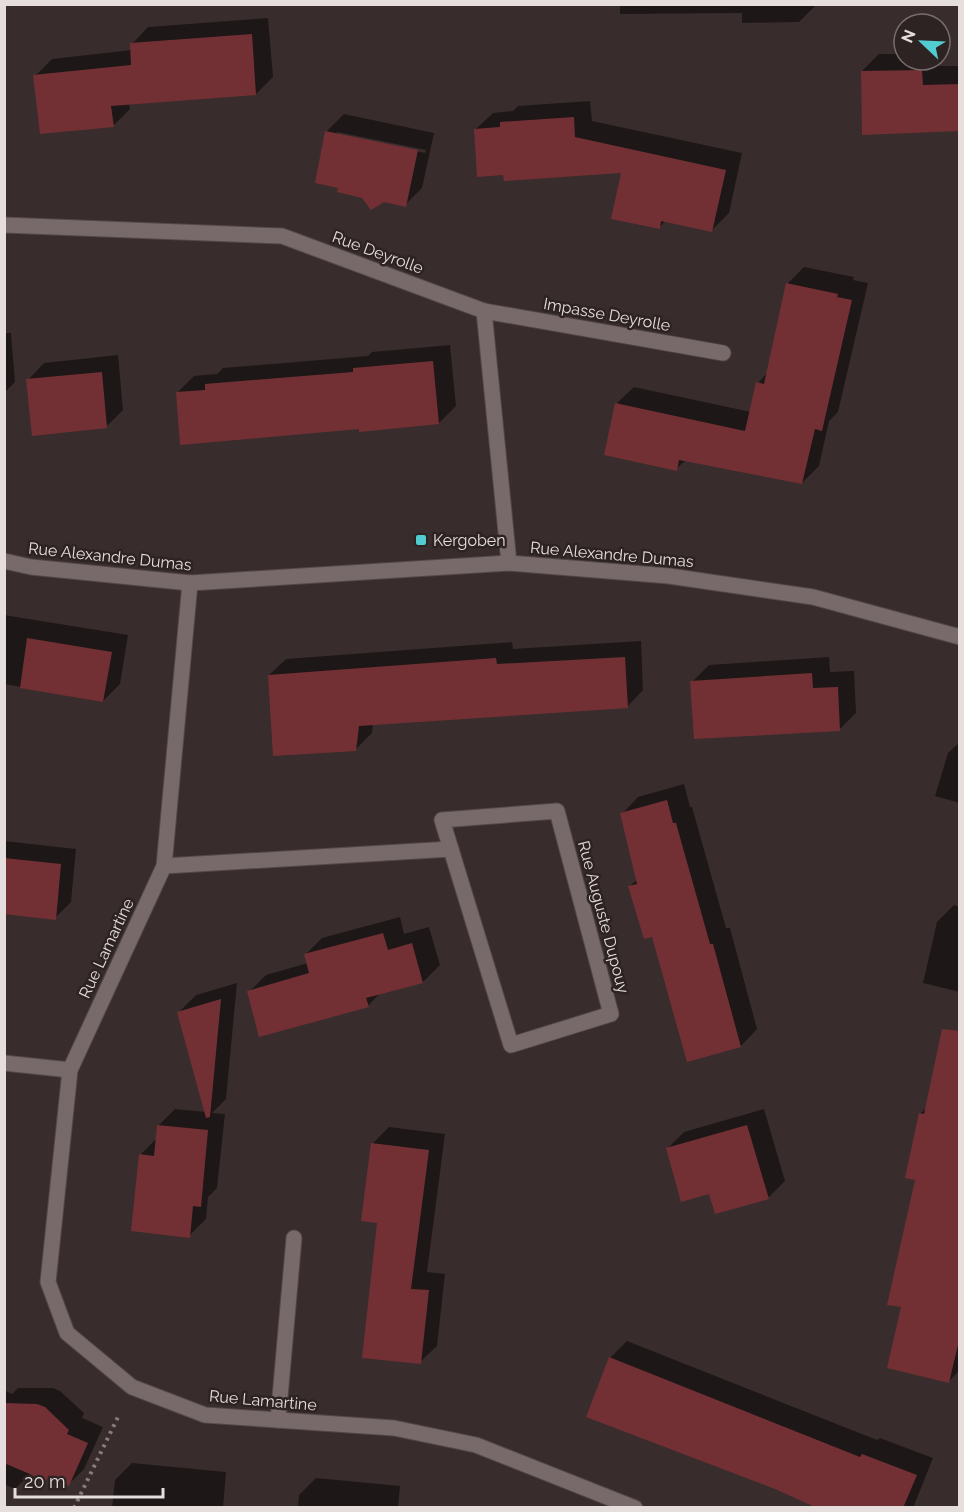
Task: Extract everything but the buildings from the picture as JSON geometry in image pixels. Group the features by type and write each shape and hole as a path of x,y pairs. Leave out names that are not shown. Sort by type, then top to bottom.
{"street":[{"name":"Rue Deyrolle","path":"4,225 282,236 484,311"},
{"name":"Impasse Deyrolle","path":"484,311 723,353"},
{"path":"484,311 509,563"},
{"name":"Rue Alexandre Dumas","path":"4,561 31,567 190,584 509,563 669,576 813,597 960,637"},
{"path":"190,584 164,866 451,849"},
{"name":"Rue Auguste Dupouy","path":"557,811 611,1014 511,1045 451,849 442,820 557,811"},
{"name":"Rue Lamartine","path":"164,866 70,1070 48,1282 67,1333 132,1387 205,1415 394,1428 476,1444 635,1508"},
{"path":"4,1063 70,1070"},
{"path":"278,1420 294,1238"}],"path":[{"path":"74,1508 132,1387"}],"place":[{"name":"Kergoben","path":"421,540"}]}
